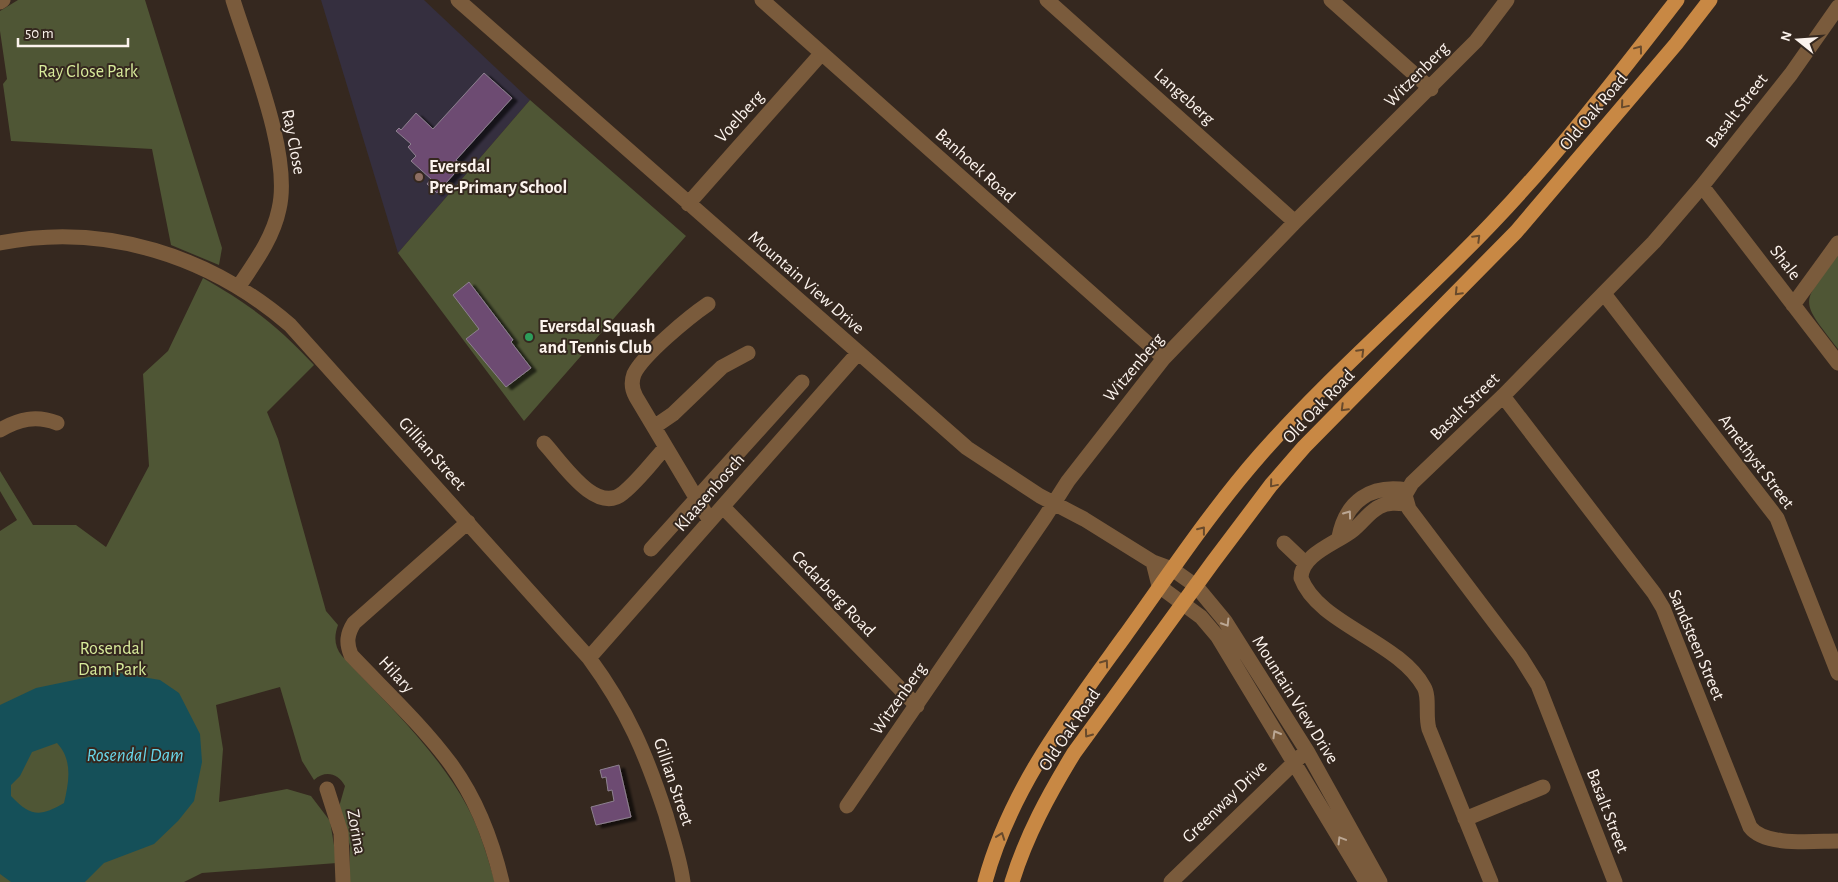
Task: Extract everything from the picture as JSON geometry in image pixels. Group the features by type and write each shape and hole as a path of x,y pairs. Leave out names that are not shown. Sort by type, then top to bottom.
{"main road":[{"name":"Old Oak Road","path":"985,882 1006,824 1032,769 1066,717 1159,586 1261,454 1329,383 1492,222 1604,95 1677,0"},
{"name":"Old Oak Road","path":"1012,882 1046,801 1074,753 1254,508 1304,447 1516,232 1676,44 1710,0"}],"street":[{"name":"Ray Close","path":"233,0 271,120 280,156 283,182 275,223 240,286"},
{"name":"Mountain View Drive","path":"458,0 967,448 1054,504 1084,519 1153,562 1172,569 1196,586 1225,621 1307,751 1380,882"},
{"name":"Banhoek Road","path":"762,0 1164,358"},
{"name":"Langeberg","path":"1047,0 1295,222"},
{"path":"1331,0 1431,89"},
{"name":"Witzenberg","path":"847,806 917,706 1074,473 1164,358 1295,222 1431,89 1476,41 1507,0"},
{"name":"Basalt Street","path":"1615,882 1534,679 1407,497 1503,396 1605,295 1702,186 1791,74 1838,7"},
{"name":"Voelberg","path":"688,204 821,54"},
{"name":"Shale","path":"1702,186 1838,364"},
{"name":"Gillian Street","path":"0,243 55,237 109,240 134,245 182,259 240,286 290,325 589,658 610,686 634,729 658,790 676,847 683,882"},
{"path":"1793,305 1838,243"},
{"name":"Amethyst Street","path":"1605,295 1777,518 1838,674"},
{"path":"708,304 683,322 634,373 633,391 665,448 710,521"},
{"path":"654,427 673,414 722,367 748,353"},
{"name":"Klaasenbosch","path":"589,658 858,353"},
{"path":"652,549 802,382"},
{"name":"Sandsteen Street","path":"1503,396 1654,593 1663,608 1746,818 1754,832 1770,840 1838,841"},
{"path":"0,430 17,421 31,418 56,423"},
{"path":"544,443 590,493 607,499 624,493 665,448"},
{"path":"1407,497 1388,487 1374,490 1347,513 1343,520 1339,537 1305,564 1301,578 1309,593 1325,609 1390,652 1424,686 1427,696 1426,715 1428,729 1491,882"},
{"name":"Cedarberg Road","path":"723,507 917,706"},
{"name":"Hilary","path":"468,522 354,623 348,635 348,645 351,655 449,762 461,780 487,833 502,882"},
{"path":"1284,543 1305,564"},
{"path":"1153,562 1159,586"},
{"name":"Mountain View Drive","path":"1159,586 1201,617 1218,637 1366,882"},
{"name":"Greenway Drive","path":"1171,882 1293,762 1307,751"},
{"path":"1465,818 1543,787"},
{"name":"Zorina","path":"327,788 341,833 343,882"}],"shaded area":[{"name":"Eversdal Pre-Primary School","path":"321,0 424,0 530,100 398,253"}],"green space":[{"name":"Ray Close Park","path":"18,0 145,0 222,248 219,265 171,245 152,149 11,141 3,84 7,79 0,31 0,11"},
{"name":"Eversdal Squash and Tennis Club","path":"530,100 686,236 524,421 398,253"},
{"path":"1838,255 1838,349 1816,320 1809,302 1816,284"},
{"name":"Rosendal Dam Park","path":"203,278 235,297 275,327 314,365 267,412 278,439 326,611 338,625 335,637 337,648 342,656 409,727 455,785 476,824 495,882 349,882 350,846 339,807 345,786 339,778 331,774 322,775 314,780 302,761 280,687 216,705 223,749 219,802 287,789 311,796 330,821 337,863 202,873 184,882 0,882 0,531 17,520 0,491 0,471 33,525 76,525 106,547 149,466 143,374 168,351"}],"water":[{"name":"Rosendal Dam","path":"113,672 160,680 179,693 200,734 202,762 194,801 178,821 154,844 104,863 85,882 11,882 0,874 0,705 36,688","holes":["57,743 68,764 68,779 64,803 48,811 36,813 24,808 11,796 11,785 20,776 32,752"]}],"building":[{"path":"484,73 512,98 456,160 462,165 437,193 427,184 431,179 411,161 416,156 408,147 411,144 396,131 399,128 401,130 416,113 433,129"},
{"path":"469,282 513,340 511,342 531,368 506,387 466,339 479,329 453,295"},
{"path":"619,765 631,817 596,825 591,807 614,801 612,790 608,791 606,777 602,778 600,770"}],"place":[{"name":"Eversdal Pre-Primary School","path":"419,177"},
{"name":"Eversdal Squash and Tennis Club","path":"529,337"}]}
